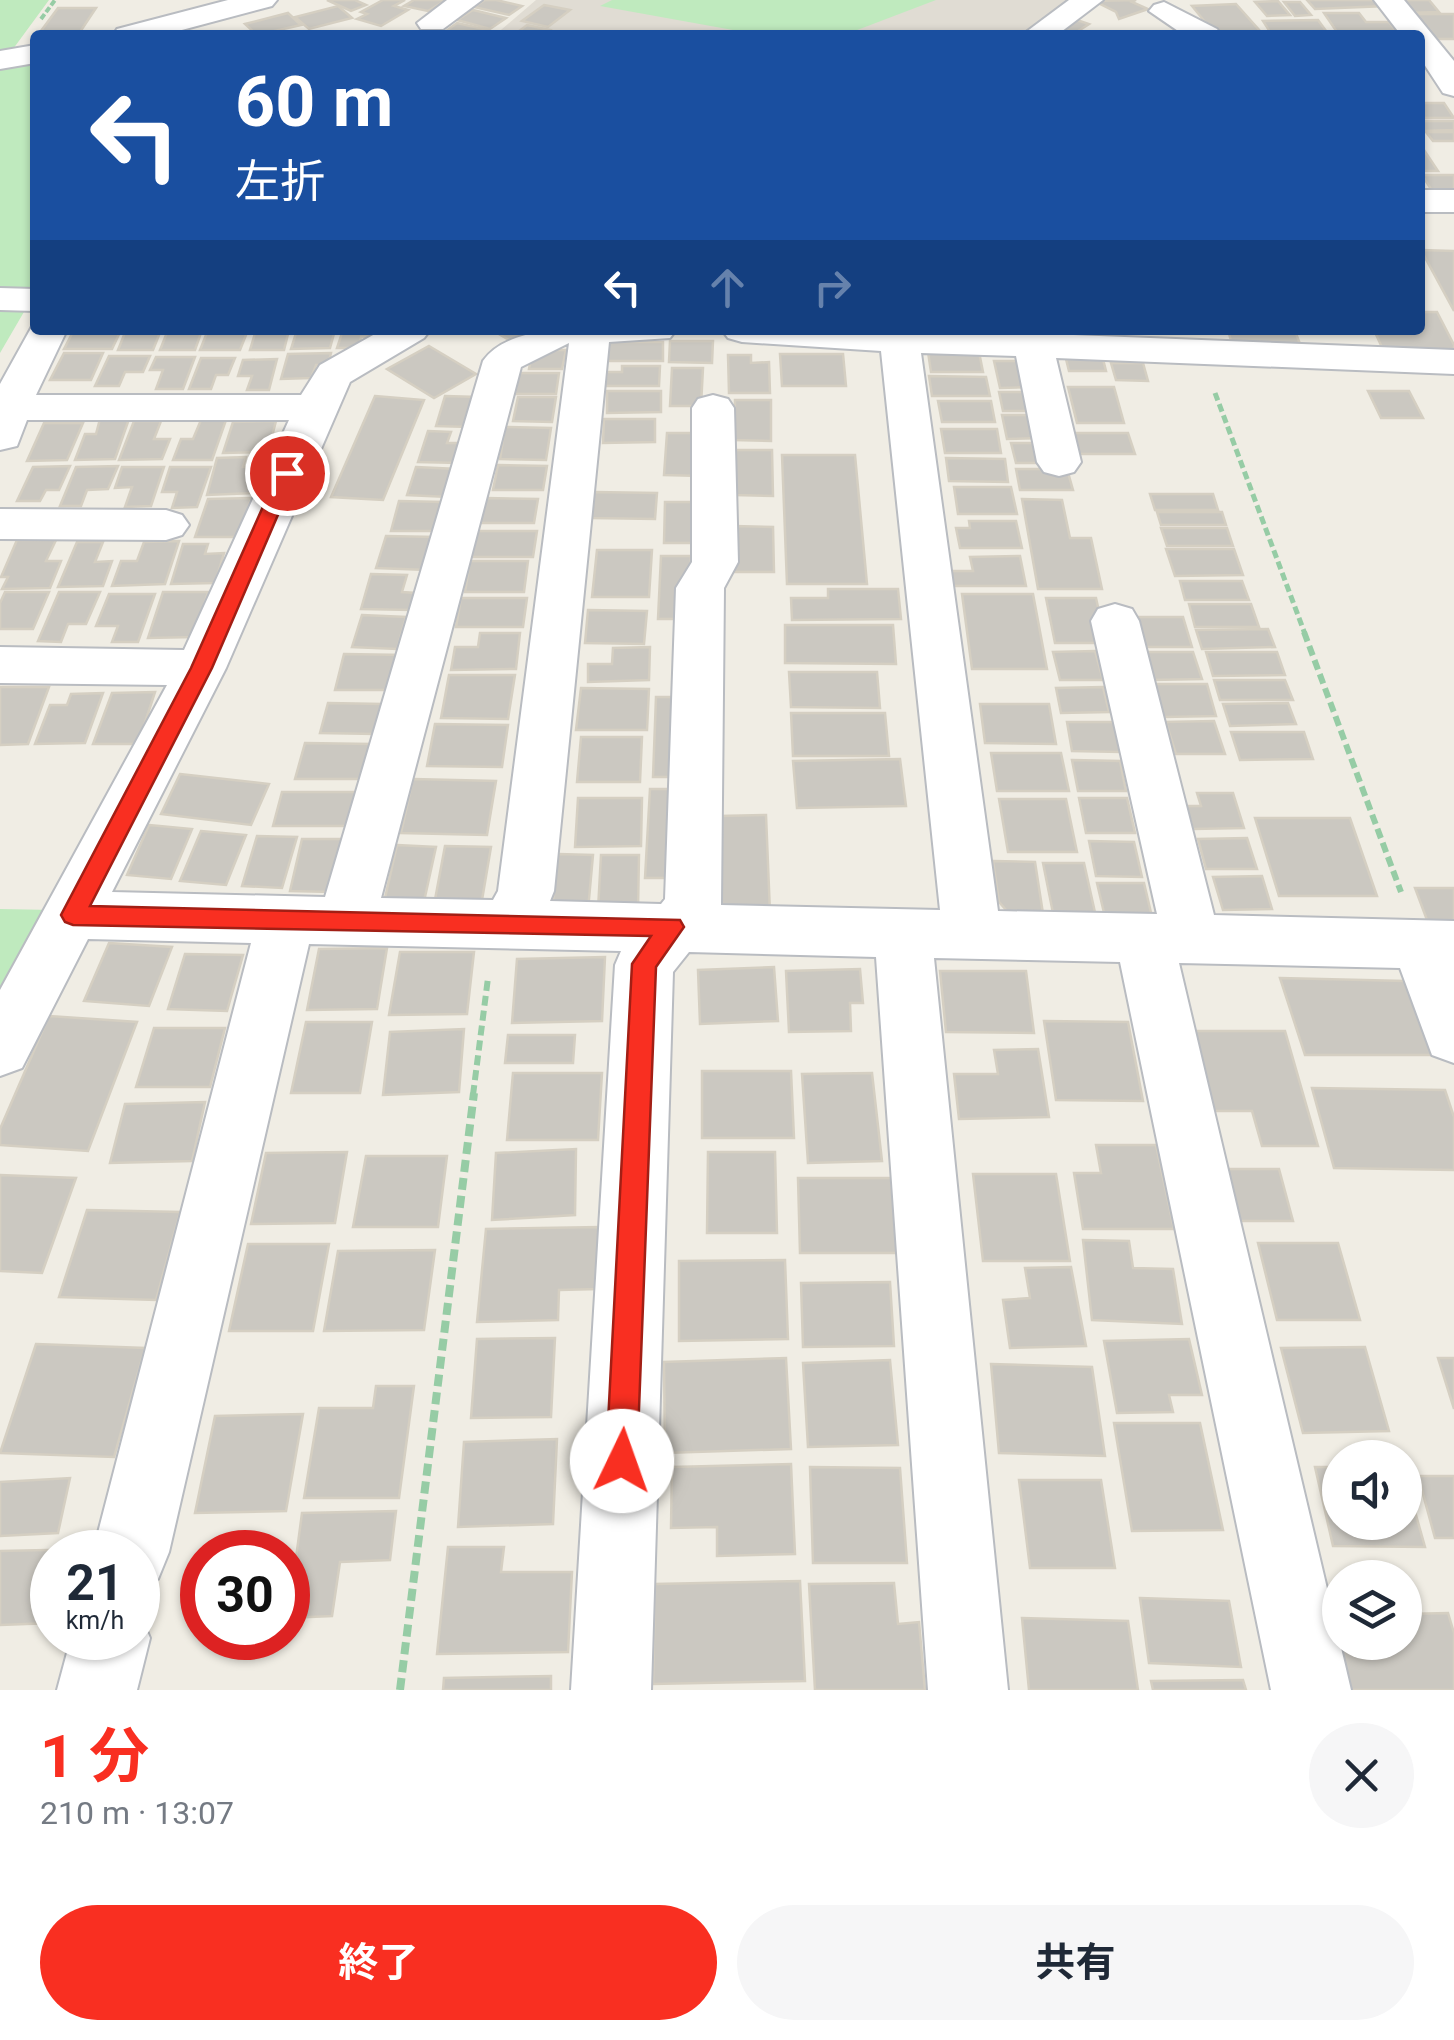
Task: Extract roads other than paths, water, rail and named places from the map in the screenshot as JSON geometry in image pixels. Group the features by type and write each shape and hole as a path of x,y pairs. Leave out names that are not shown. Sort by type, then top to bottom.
{"street":[{"path":"147,30 262,0"},
{"path":"432,22 467,0"},
{"path":"1043,30 1088,0"},
{"path":"1389,0 1414,30"},
{"path":"1164,11 1197,30"},
{"path":"1429,48 1454,86"},
{"path":"0,60 30,55"},
{"path":"1425,100 1454,99"},
{"path":"1425,201 1454,202"},
{"path":"0,299 30,300"},
{"path":"45,335 5,426 315,408"},
{"path":"0,1049 201,668 315,408 334,374 401,335"},
{"path":"137,1530 317,919 504,362 570,335"},
{"path":"511,922 526,891 580,335"},
{"path":"876,335 1199,352 1360,344 1454,362"},
{"path":"930,337 972,935"},
{"path":"1032,345 1059,462"},
{"path":"611,1690 644,964 693,906 700,588 715,562 713,408"},
{"path":"0,524 166,525"},
{"path":"1115,621 1168,940 1310,1690"},
{"path":"0,665 201,668"},
{"path":"73,915 1437,944 1454,1036"},
{"path":"904,933 968,1690"},
{"path":"98,1690 105,1660"}]}
